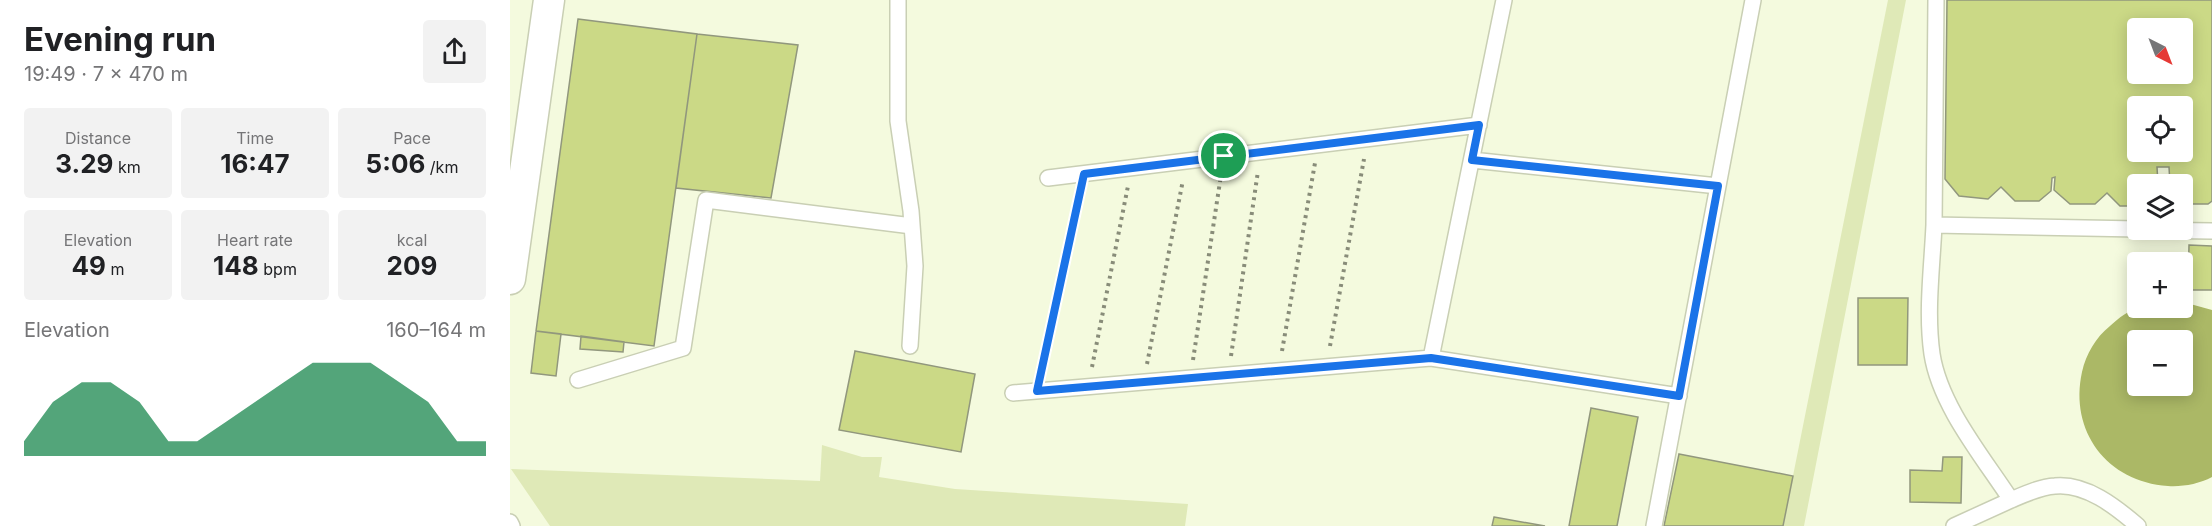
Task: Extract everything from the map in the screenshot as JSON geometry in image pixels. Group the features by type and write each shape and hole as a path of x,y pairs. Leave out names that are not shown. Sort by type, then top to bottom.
{"street":[{"path":"510,279 549,0"}],"lane":[{"path":"898,0 898,121 915,266 915,297 910,346"},
{"path":"1431,358 1504,0"},
{"path":"1654,526 1754,0"},
{"path":"1936,0 1934,225 1929,315 1932,355 1938,376 1955,414 2011,500"},
{"path":"1048,178 1479,125"},
{"path":"1472,160 1718,186"},
{"path":"579,380 683,348 706,200 912,226"},
{"path":"1934,225 2127,230"},
{"path":"2193,231 2212,231"},
{"path":"1013,393 1431,358 1679,396"},
{"path":"1954,526 2037,489 2055,486 2069,486 2089,493 2138,526"},
{"path":"510,522 512,526"}],"path":[{"path":"1326,368 1368,139"},
{"path":"1278,372 1318,145"},
{"path":"1228,376 1260,152"},
{"path":"1190,379 1224,156"},
{"path":"1143,383 1186,161"},
{"path":"1088,387 1132,168"},
{"path":"1037,391 1084,174"}],"shaded area":[{"path":"1888,0 1906,0 1804,526 1783,526"},
{"path":"2193,305 2212,310 2212,477 2202,482 2179,486 2146,482 2127,475 2097,450 2087,433 2081,414 2079,394 2082,372 2089,352 2100,335 2127,313 2127,318 2193,318"},
{"path":"822,445 862,457 882,457 879,477 955,489 1188,504 1185,526 550,526 511,469 820,481"}],"building":[{"path":"1947,0 2212,0 2212,201 2208,204 2193,204 2193,174 2169,174 2169,167 2157,167 2157,174 2127,174 2127,206 2120,206 2107,193 2095,204 2070,204 2054,190 2055,177 2052,178 2051,191 2039,201 2015,201 2001,187 1988,199 1959,196 1945,179"},
{"path":"578,19 697,34 654,346 536,331"},
{"path":"697,34 798,45 771,198 676,188"},
{"path":"2189,245 2212,246 2212,290 2193,290 2193,252 2189,252"},
{"path":"1858,298 1908,298 1907,365 1858,365"},
{"path":"536,331 561,334 556,376 531,373"},
{"path":"581,336 624,342 623,352 580,349"},
{"path":"855,351 975,374 961,452 839,430"},
{"path":"1591,408 1638,417 1617,526 1569,526"},
{"path":"1679,454 1793,476 1783,526 1664,526"},
{"path":"1943,457 1962,457 1961,503 1910,502 1910,470 1942,471"},
{"path":"1494,517 1545,526 1492,526"}],"route":[{"path":"1479,125 1472,160 1718,186 1679,396 1431,358 1037,391 1084,174 1224,156 1479,125"}]}
